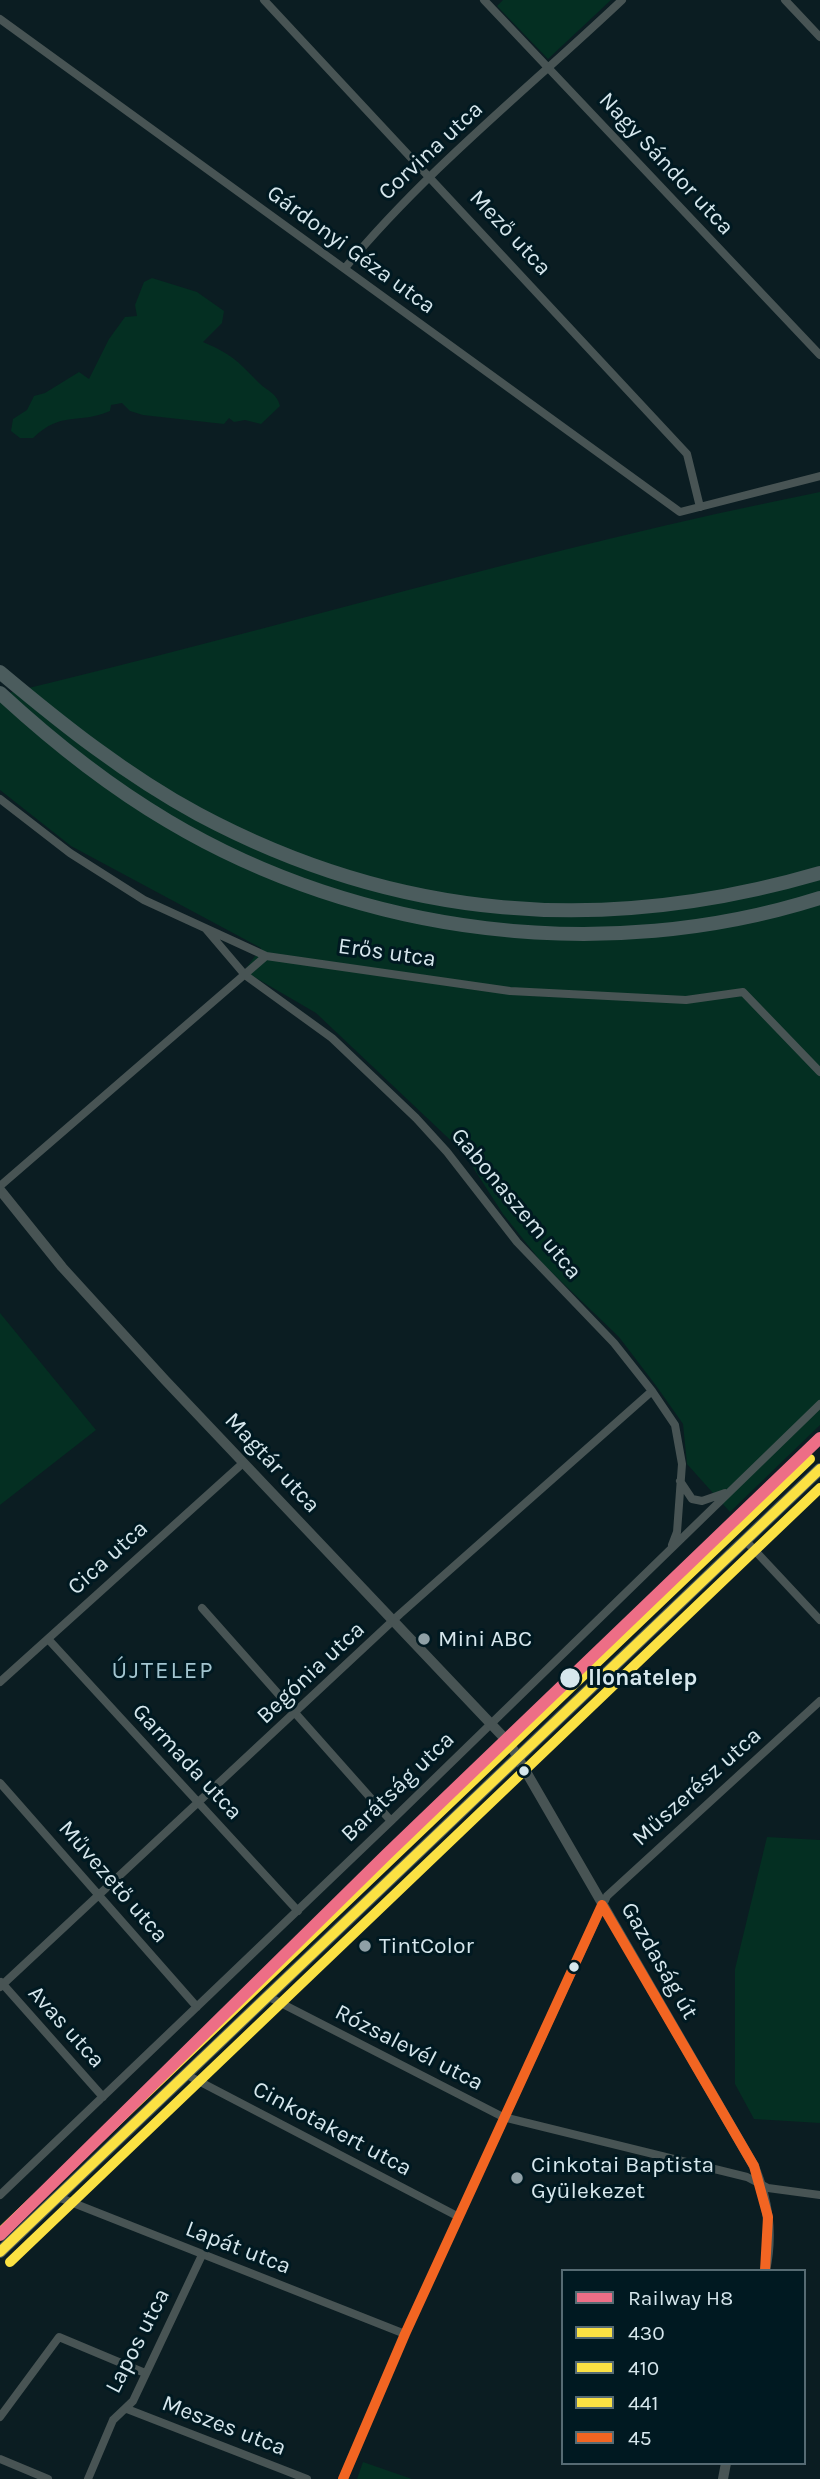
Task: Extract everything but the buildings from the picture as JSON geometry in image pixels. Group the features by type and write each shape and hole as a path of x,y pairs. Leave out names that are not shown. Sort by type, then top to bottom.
{"highway":[{"path":"0,672 110,759 197,813 271,849 391,889 478,905 598,911 717,899 820,873"},
{"path":"0,693 76,758 170,822 286,878 380,908 487,928 606,934 680,929 757,915 820,898"}],"main road":[{"path":"0,2252 820,1469"}],"street":[{"name":"Mező utca","path":"264,0 431,176 687,454 700,507"},
{"name":"Nagy Sándor utca","path":"484,0 820,355"},
{"name":"Corvina utca","path":"345,268 383,223 431,176 622,0"},
{"path":"785,0 820,37"},
{"name":"Gárdonyi Géza utca","path":"0,19 680,512 700,507"},
{"path":"700,507 820,476"},
{"path":"0,799 71,853 144,900 266,956 0,1188"},
{"name":"Gabonaszem utca","path":"205,928 244,975 332,1038 416,1118 447,1152 517,1242 614,1343 652,1391 675,1425 682,1464 677,1532 671,1547"},
{"name":"Erős utca","path":"266,956 510,991 686,1000 743,992 820,1072"},
{"name":"Magtár utca","path":"0,1188 71,1276 488,1725 510,1744 519,1759"},
{"name":"Begónia utca","path":"1,1984 393,1623 652,1391"},
{"name":"Barátság utca","path":"0,2195 298,1911 820,1404"},
{"name":"Cica utca","path":"0,1682 243,1462"},
{"path":"680,1481 692,1499 702,1501 729,1492"},
{"path":"745,1540 820,1620"},
{"path":"202,1608 391,1821"},
{"name":"Garmada utca","path":"48,1639 298,1911"},
{"name":"Műszerész utca","path":"342,2479 405,2334 602,1905 610,1892 820,1701"},
{"name":"Gazdaság út","path":"519,1759 747,2152 762,2185 769,2217 765,2269"},
{"name":"Művezető utca","path":"0,1783 197,2007"},
{"name":"Avas utca","path":"1,1984 103,2097"},
{"name":"Rózsalevél utca","path":"269,1997 503,2118 747,2177 768,2188 820,2194"},
{"name":"Cinkotakert utca","path":"187,2075 458,2217"},
{"name":"Lapát utca","path":"58,2197 405,2334"},
{"name":"Lapos utca","path":"88,2479 113,2420 127,2409 202,2255"},
{"path":"0,2417 59,2337 145,2373"},
{"name":"Meszes utca","path":"127,2409 307,2479"},
{"path":"0,2459 48,2479"}],"green space":[{"path":"503,0 611,0 548,59 497,6"},
{"path":"152,278 197,292 224,311 222,323 203,342 239,363 274,395 280,406 261,424 245,420 234,422 229,418 224,424 143,415 130,411 122,403 111,405 110,411 99,415 53,424 33,438 20,438 11,431 13,419 27,410 34,396 45,393 79,372 89,379 109,339 125,317 137,316 135,305 144,282"},
{"path":"820,492 820,1425 730,1512 687,1464 683,1424 657,1387 619,1337 543,1264 503,1214 463,1152 316,1013 244,971 261,948 71,846 0,790 0,695 512,563"},
{"path":"0,1313 96,1430 0,1505"},
{"path":"767,1837 820,1840 820,2123 754,2119 735,2084 735,1969"},
{"path":"363,2462 412,2479 357,2479"}],"rail line":[{"name":"H8","path":"0,2235 387,1854 820,1438"}],"transit line":[{"name":"441","path":"0,2233 810,1459"},
{"name":"430","path":"0,2252 820,1469"},
{"name":"410","path":"10,2262 820,1488"},
{"name":"45","path":"602,1905 754,2166 768,2217 765,2269"},
{"name":"45","path":"343,2479 405,2334 602,1905"}],"place":[{"name":"Mini ABC","path":"424,1639"},
{"name":"Ilonatelep","path":"570,1678"},
{"name":"TintColor","path":"365,1946"},
{"name":"Cinkotai Baptista Gyülekezet","path":"517,2178"}],"district":[{"name":"ÚJTELEP","path":"163,1671"}]}
